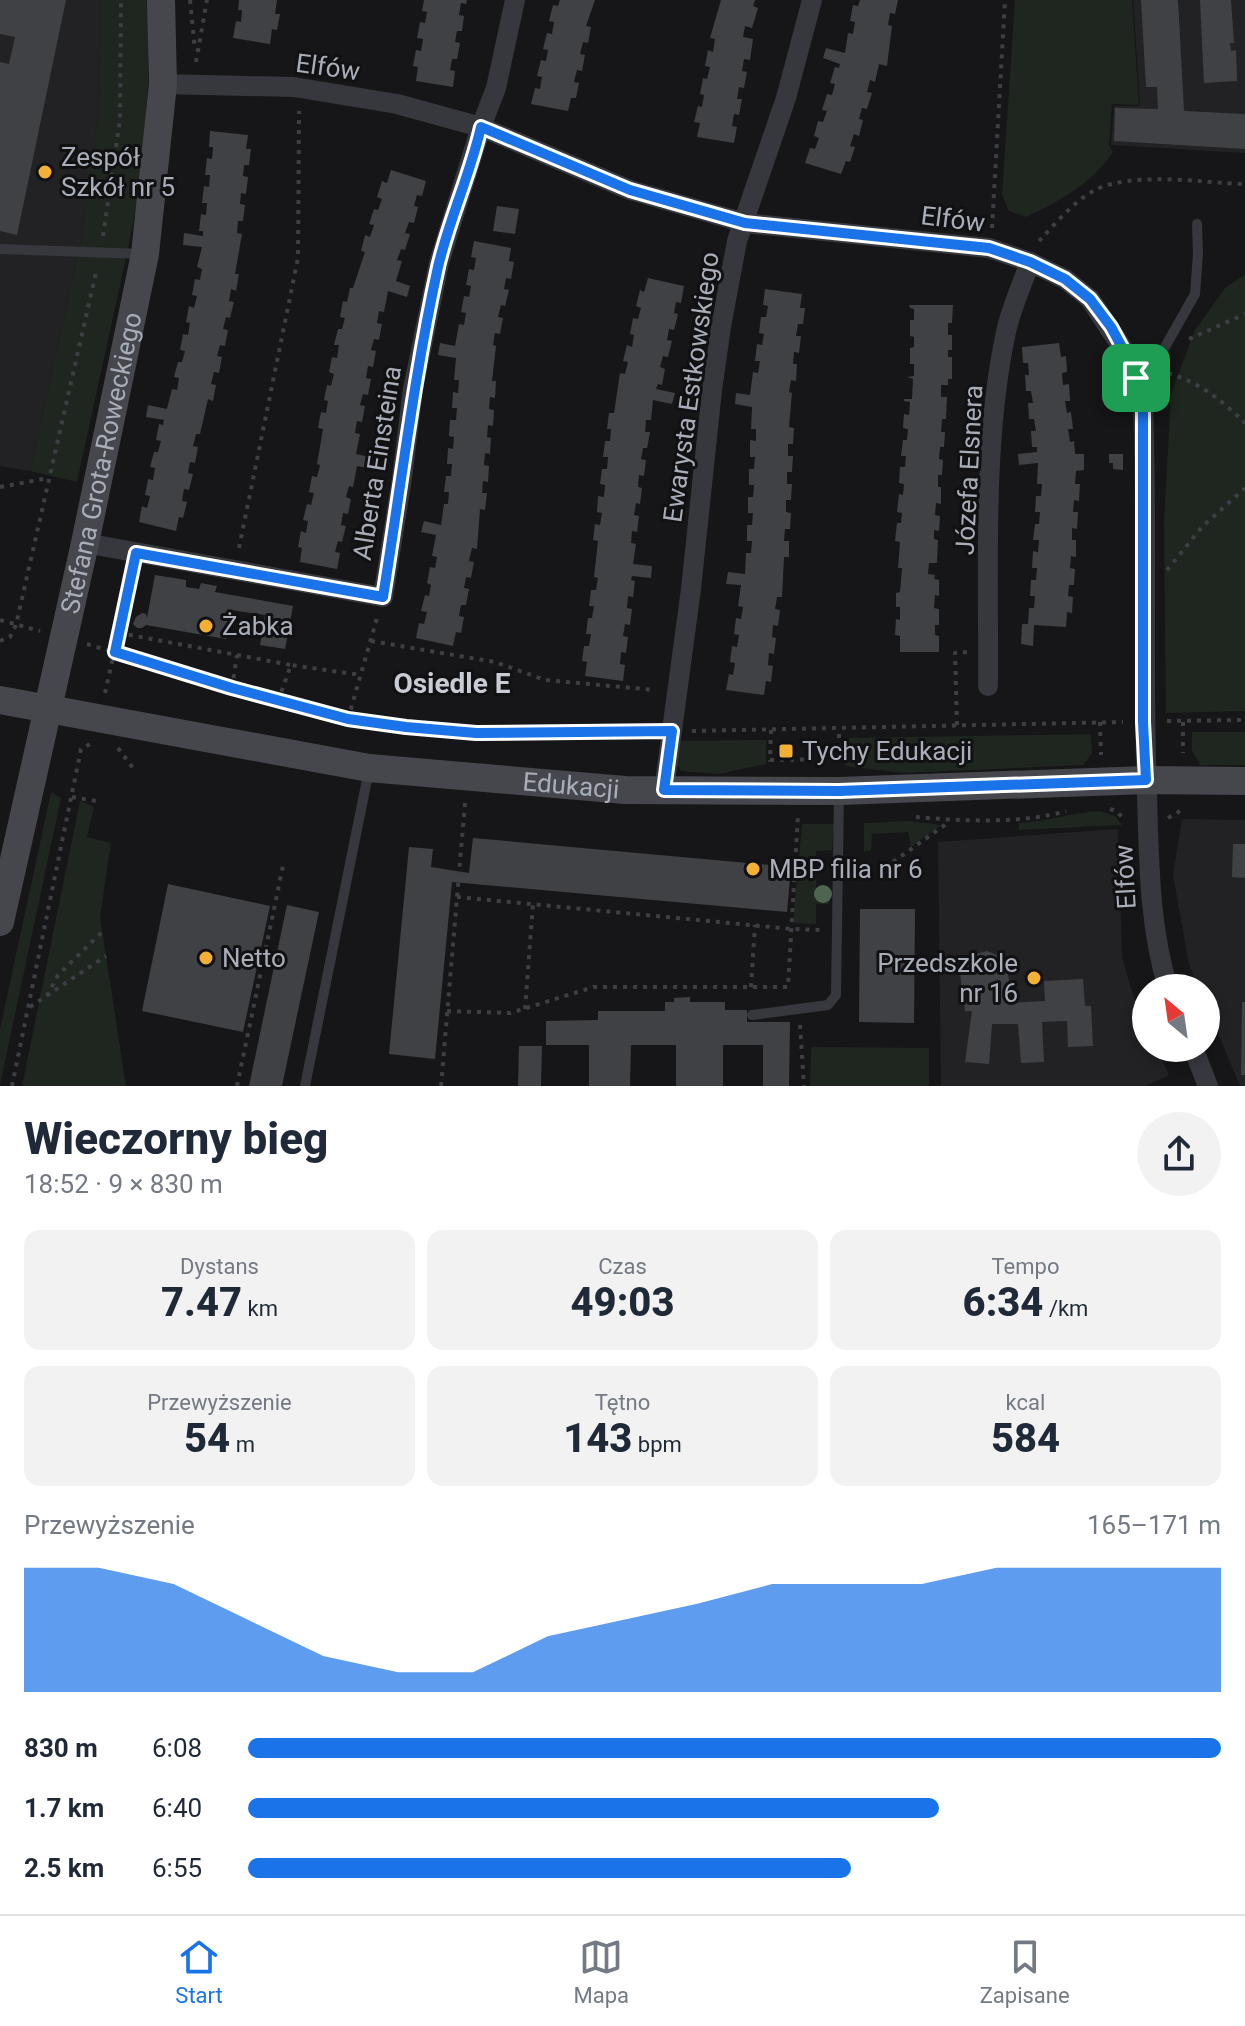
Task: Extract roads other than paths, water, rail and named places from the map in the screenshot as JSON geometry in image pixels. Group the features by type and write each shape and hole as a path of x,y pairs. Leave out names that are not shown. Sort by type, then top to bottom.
{"street":[{"name":"Stefana Grota-Roweckiego","path":"0,922 85,543 145,254 163,84 161,0"},
{"name":"Alberta Einsteina","path":"85,543 383,597 413,389 439,263 496,88 515,0"},
{"name":"Ewarysta Estkowskiego","path":"664,790 691,589 712,390 737,241 786,98 812,0"},
{"name":"Elfów","path":"163,84 294,87 397,104 481,127 630,190 745,223 989,248 1030,262 1065,279 1090,299 1111,327 1136,378 1143,406 1134,722 1146,780 1152,905 1157,952 1164,974"},
{"name":"Józefa Elsnera","path":"988,686 994,409 1006,329 1030,262"},
{"name":"Edukacji","path":"0,700 296,757 369,768 625,790 839,791 1146,780 1245,781"},
{"path":"1199,1062 1208,1086"}],"lane":[{"path":"1136,378 1161,354 1195,294 1197,224"},
{"path":"0,249 145,254"},
{"path":"305,1086 369,768"},
{"path":"752,1015 828,1005 836,995 839,791"}],"place":[{"name":"Zespół Szkół nr 5","path":"45,172"},
{"name":"Żabka","path":"206,626"},
{"name":"Tychy Edukacji","path":"786,751"},
{"name":"MBP filia nr 6","path":"753,869"},
{"name":"Netto","path":"206,958"},
{"name":"Przedszkole nr 16","path":"1034,978"}],"district":[{"name":"Osiedle E","path":"452,683"}]}
